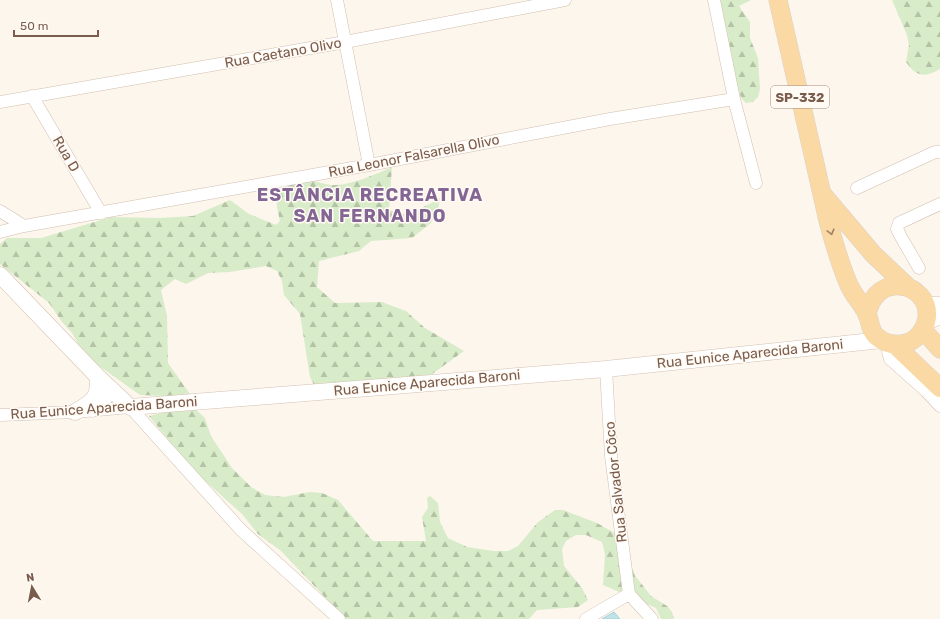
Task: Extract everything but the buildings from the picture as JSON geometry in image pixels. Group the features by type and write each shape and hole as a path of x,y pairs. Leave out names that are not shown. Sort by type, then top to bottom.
{"main road":[{"name":"SP-332","path":"778,0 822,194 842,268 850,287 880,334 940,388"},
{"name":"SP-332","path":"822,194 873,254 909,288"},
{"path":"0,275 98,377 130,407"},
{"path":"931,315 917,337 910,342 902,344 880,334 869,306 874,297 881,290 890,286 909,288 916,292 931,315 940,349"},
{"name":"Rua Eunice Aparecida Baroni","path":"130,407 606,369 854,344 880,334"},
{"path":"76,412 92,402 96,397 99,388 98,377"}],"street":[{"path":"337,0 369,165"},
{"name":"Rua Caetano Olivo","path":"0,102 345,42 565,0"},
{"path":"714,0 734,99 756,183"},
{"name":"Rua D","path":"32,96 100,213"},
{"name":"Rua Leonor Falsarella Olivo","path":"0,232 24,226 369,165 610,119 734,99"},
{"path":"857,188 935,152 940,152"},
{"path":"919,268 897,229 899,224 940,204"},
{"path":"0,210 24,226"},
{"path":"880,334 890,360 926,391 940,406"},
{"name":"Rua Salvador Côco","path":"606,369 611,456 629,594"},
{"path":"92,411 113,392"},
{"path":"130,407 242,530 339,619"},
{"name":"Rua Eunice Aparecida Baroni","path":"0,415 76,412 130,407"},
{"path":"586,619 629,594 652,619"}],"green space":[{"path":"711,0 751,0 739,6 750,22 750,38 758,58 760,89 758,97 753,102 746,103 742,99 726,67"},
{"path":"892,0 940,0 940,69 925,75 914,71 906,62 909,45 907,35"},
{"path":"392,167 389,210 409,215 440,198 438,211 431,223 412,238 371,241 359,251 319,261 317,287 335,303 382,302 406,311 425,328 464,351 428,377 315,387 310,377 300,314 284,295 282,281 277,271 266,266 230,272 208,273 186,284 175,279 161,290 167,316 168,363 192,397 140,395 85,356 72,333 62,322 49,303 0,264 0,244 7,238 41,238 111,217 160,218 193,216 230,200 249,214 276,225 280,221 277,207 277,195 283,187 289,184 307,181 331,185 351,183"},
{"path":"192,406 205,418 211,436 232,468 251,487 265,495 283,497 310,492 322,493 338,500 373,541 426,541 422,517 428,508 427,498 430,496 438,503 440,522 448,538 467,547 494,551 508,551 518,546 538,522 555,510 563,510 597,523 618,535 636,577 651,596 667,606 672,612 674,619 661,619 656,608 603,585 605,554 602,542 586,535 576,535 566,541 562,549 564,566 582,588 588,600 578,607 537,610 529,619 343,619 322,594 281,551 258,534 242,514 193,470 149,416"}],"water":[{"path":"614,612 620,619 602,619"}],"district":[{"name":"ESTÂNCIA RECREATIVA SAN FERNANDO","path":"370,205"}]}
